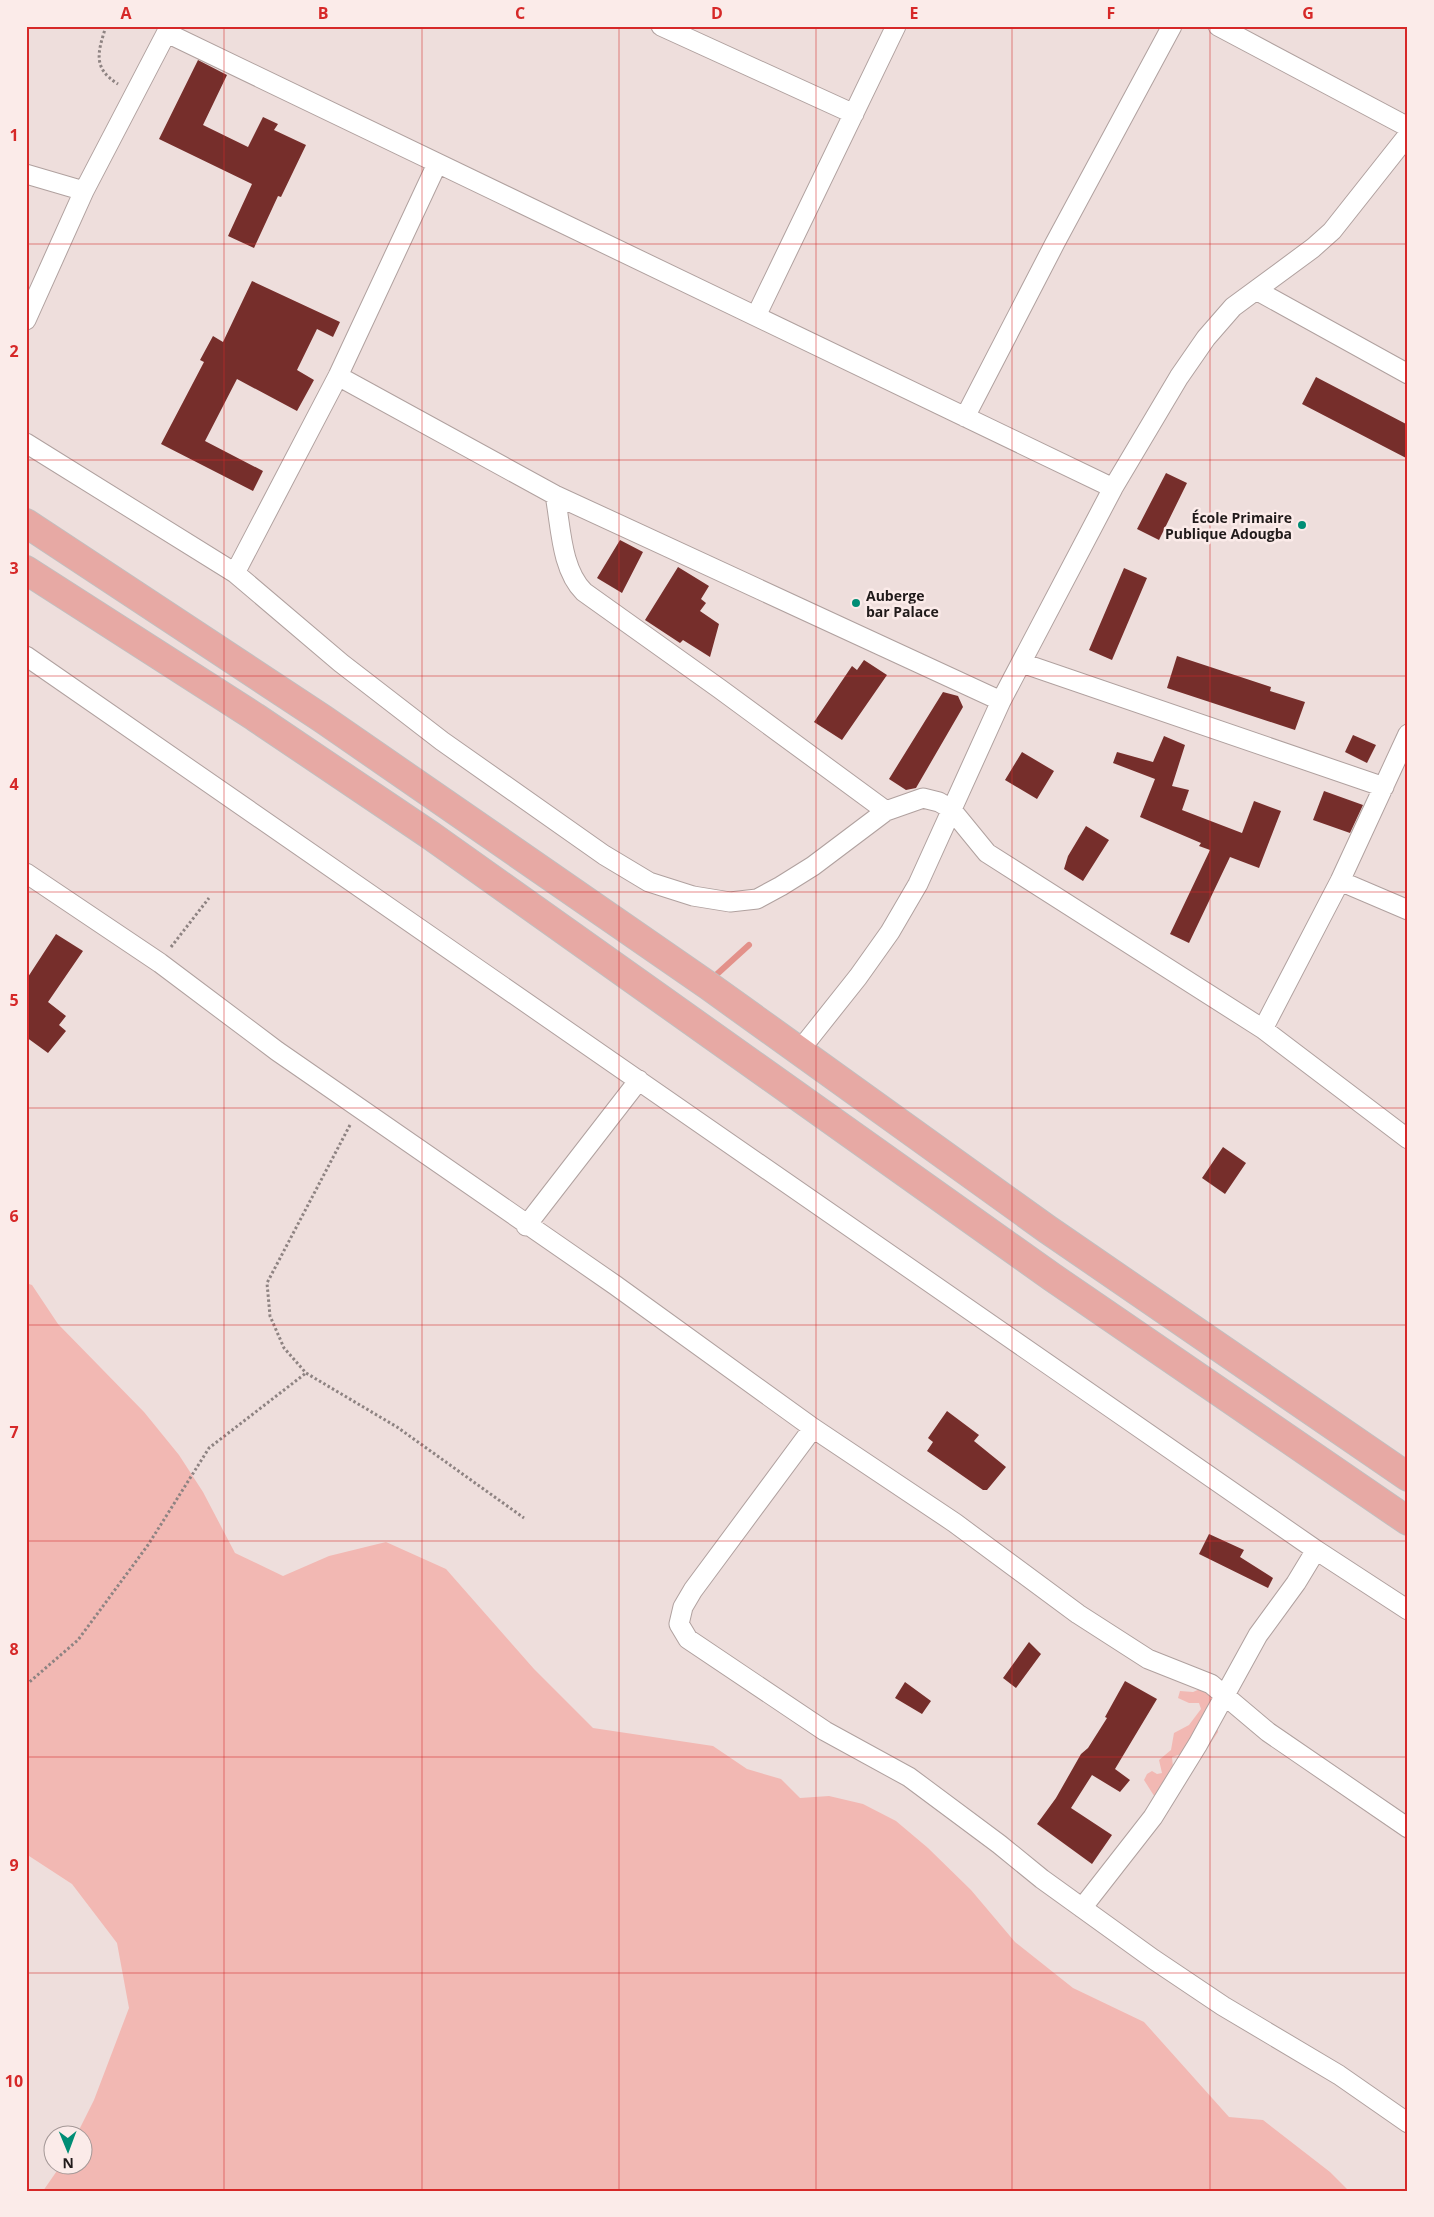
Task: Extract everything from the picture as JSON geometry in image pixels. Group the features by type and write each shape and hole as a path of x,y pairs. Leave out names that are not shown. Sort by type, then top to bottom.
{"main road":[{"path":"26,523 324,719 800,1050 1047,1229 1408,1477"},
{"path":"26,570 255,716 430,835 1052,1276 1408,1521"}],"street":[{"path":"661,26 854,114"},
{"path":"756,316 896,26"},
{"path":"965,417 1054,243 1172,26"},
{"path":"1218,26 1408,126"},
{"path":"26,320 84,191 169,30 437,164 1113,488"},
{"path":"800,1050 858,977 890,932 918,884 1001,701 1113,488 1179,377 1206,338 1233,308 1313,248 1332,231 1408,135"},
{"path":"235,573 338,376 437,164"},
{"path":"26,174 84,191"},
{"path":"1256,290 1408,374"},
{"path":"338,376 555,495 1001,701"},
{"path":"26,443 235,573 341,663 442,741 604,855 648,882 693,896 730,902 757,899 813,866 886,812 923,798 939,802 951,809 988,853 1263,1029 1408,1139"},
{"path":"555,495 568,566 574,582 584,592 720,689 886,812"},
{"path":"26,656 1316,1550 1408,1610"},
{"path":"1022,663 1384,787"},
{"path":"1263,1029 1340,880 1408,734"},
{"path":"26,873 160,962 278,1051 526,1226 615,1285 814,1428 955,1523 1102,1630 1148,1659 1211,1684 1268,1732 1408,1828"},
{"path":"1340,880 1408,910"},
{"path":"526,1226 638,1080"},
{"path":"814,1428 693,1590 683,1607 679,1624 688,1639 825,1731 909,1777 1082,1908 1178,1976 1246,2020 1339,2075 1408,2123"},
{"path":"1082,1908 1153,1817 1198,1744 1258,1635 1296,1583 1316,1550"}],"path":[{"path":"106,26 99,55 100,66 107,77 134,94"},
{"path":"160,962 208,898"},
{"path":"361,1109 349,1127 267,1283 270,1316 284,1348 306,1373 397,1427 524,1518"},
{"path":"26,1685 78,1640 148,1545 209,1448 306,1373"}],"shaded area":[{"path":"26,1283 32,1285 58,1324 144,1412 179,1455 203,1492 235,1553 283,1576 329,1556 386,1542 446,1569 534,1669 593,1728 713,1746 747,1769 781,1779 800,1798 829,1796 863,1804 896,1821 928,1848 971,1890 1015,1942 1073,1988 1144,2022 1229,2117 1263,2120 1330,2172 1349,2191 43,2191 55,2174 92,2174 92,2124 82,2124 94,2100 129,2008 117,1943 72,1884 26,1854"},
{"path":"1200,1689 1212,1689 1218,1732 1204,1753 1198,1757 1188,1752 1172,1757 1173,1767 1158,1802 1144,1780 1147,1774 1152,1771 1157,1774 1162,1773 1159,1760 1171,1750 1174,1733 1189,1725 1201,1709 1199,1703 1189,1703 1178,1698 1180,1691 1193,1692"}],"building":[{"path":"198,60 227,75 203,125 248,147 263,117 278,124 274,130 306,145 281,197 278,196 254,248 228,236 252,184 159,139"},
{"path":"252,281 340,322 333,337 317,329 297,370 314,380 297,411 237,379 205,441 263,471 253,491 161,444 204,362 200,360 213,336 223,342"},
{"path":"1316,377 1408,425 1408,459 1302,404"},
{"path":"1166,473 1187,483 1159,540 1137,529"},
{"path":"620,540 643,552 622,593 597,578"},
{"path":"678,567 709,586 701,599 706,603 700,611 719,624 710,657 683,640 680,643 645,620"},
{"path":"1124,568 1147,578 1112,660 1089,650"},
{"path":"1177,656 1271,687 1270,691 1305,702 1295,730 1167,688"},
{"path":"864,660 887,675 842,740 814,722 852,666 857,670"},
{"path":"943,692 958,696 963,707 916,788 906,790 889,779"},
{"path":"1353,735 1376,745 1367,763 1345,752"},
{"path":"1164,736 1185,745 1172,786 1189,790 1182,810 1242,833 1254,801 1281,811 1259,868 1230,857 1189,943 1170,934 1210,850 1199,846 1201,843 1140,817 1155,779 1113,763 1117,752 1153,762"},
{"path":"1022,752 1054,771 1037,799 1005,780"},
{"path":"1324,791 1363,805 1350,833 1313,820"},
{"path":"1086,826 1109,840 1083,881 1064,869 1068,856"},
{"path":"56,934 83,951 48,1002 66,1016 59,1025 66,1031 48,1053 26,1037 26,980"},
{"path":"1223,1147 1246,1163 1225,1194 1202,1178"},
{"path":"947,1411 979,1435 974,1441 1006,1467 987,1490 983,1490 927,1451 933,1442 928,1438"},
{"path":"1209,1534 1244,1550 1240,1557 1273,1578 1268,1588 1199,1554"},
{"path":"1029,1642 1041,1654 1016,1688 1003,1678"},
{"path":"1125,1681 1157,1699 1115,1769 1130,1780 1120,1792 1092,1775 1071,1808 1112,1835 1092,1864 1037,1824 1056,1798 1081,1754 1088,1748 1107,1718 1105,1717"},
{"path":"905,1682 931,1701 922,1714 895,1698"}],"waterway":[{"path":"716,975 749,945"}],"place":[{"name":"École Primaire Publique Adougba","path":"1302,525"},
{"name":"Auberge bar Palace","path":"856,603"}]}
